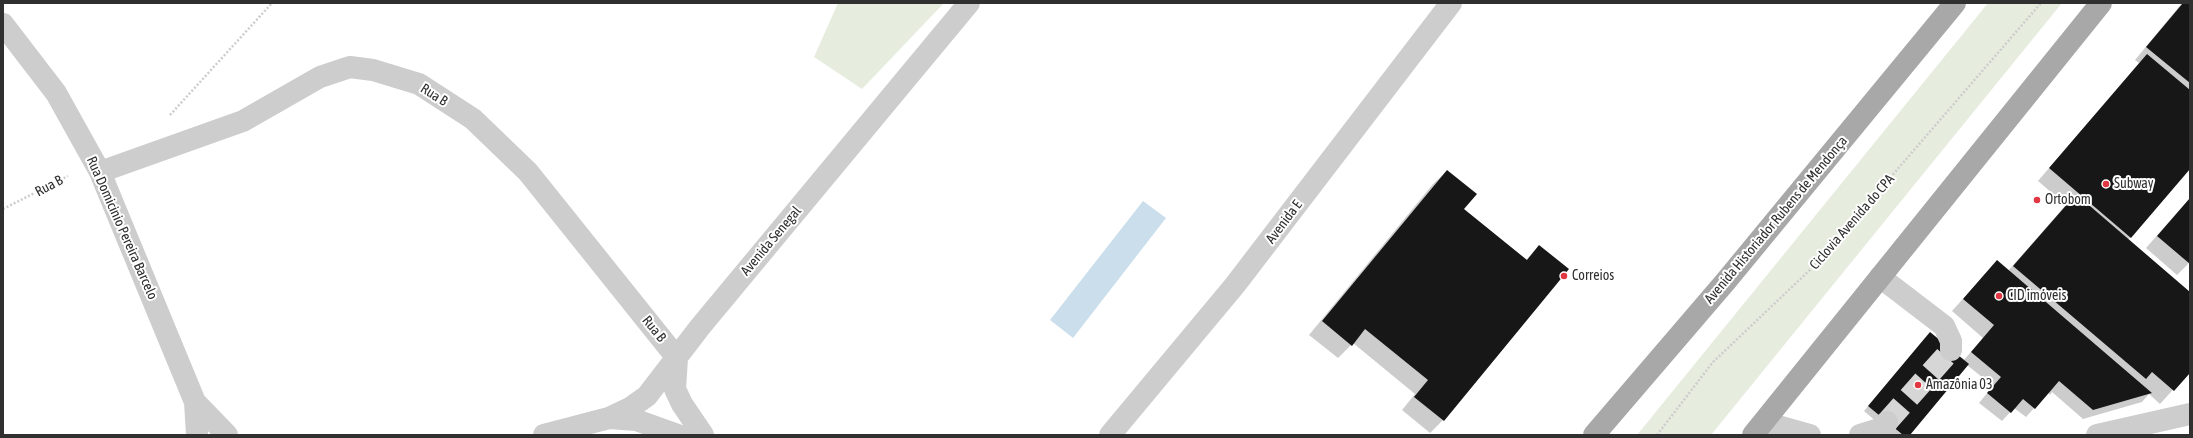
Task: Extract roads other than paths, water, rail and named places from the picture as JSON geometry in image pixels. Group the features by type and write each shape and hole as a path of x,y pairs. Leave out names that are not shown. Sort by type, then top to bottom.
{"main road":[{"name":"Avenida Historiador Rubens de Mendonça","path":"1594,435 1720,287 1955,3"},
{"path":"1759,428 2101,3"}],"street":[{"name":"Avenida Senegal","path":"544,435 609,418 630,408 647,396 705,321 969,3"},
{"name":"Avenida E","path":"1110,435 1235,285 1451,3"},
{"name":"Rua Domicinio Pereira Barcelo","path":"3,24 56,93 98,167 195,402 197,435"},
{"name":"Rua B","path":"98,167 243,121 320,77 350,68 373,70 418,84 473,119 528,172 677,358"},
{"path":"1880,277 1944,326 1951,341 1951,350"},
{"path":"677,358 675,389 682,404 703,435"},
{"name":"Rua Domicinio Pereira Barcelo","path":"195,402 227,435"},
{"path":"2097,435 2190,414"},
{"path":"609,418 636,420 678,435"},
{"path":"1860,435 1879,429 1887,422"},
{"path":"1759,428 1810,435"}],"water":[{"path":"1143,201 1166,218 1073,338 1050,320"}],"tunnel":[{"path":"1887,422 1951,350"}],"place":[{"name":"Subway","path":"2106,184"},
{"name":"Ortobom","path":"2037,200"},
{"name":"Correios","path":"1564,276"},
{"name":"CID imóveis","path":"1999,296"},
{"name":"Amazônia 03","path":"1918,385"}]}
